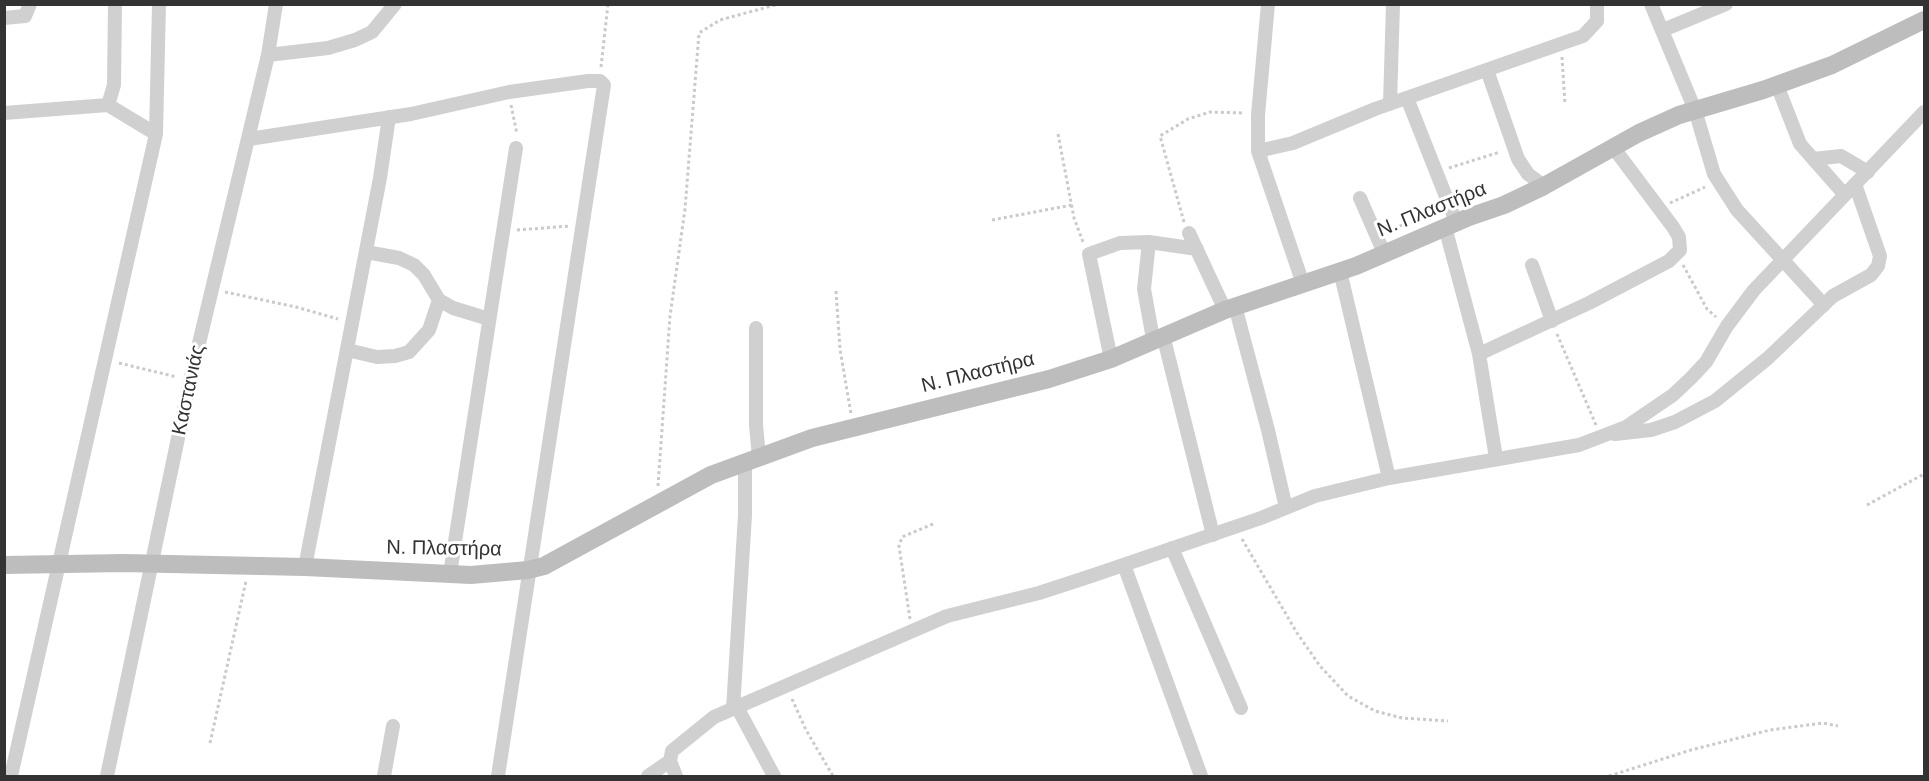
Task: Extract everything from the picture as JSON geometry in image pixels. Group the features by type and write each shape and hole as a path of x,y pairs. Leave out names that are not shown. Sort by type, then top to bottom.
{"street":[{"path":"4,18 25,16 30,4"},
{"path":"108,105 114,85 115,4"},
{"path":"11,777 156,134 159,4"},
{"name":"Καστανιάς","path":"107,777 154,563 190,381 249,139 268,55 276,4"},
{"path":"268,55 328,48 355,40 372,32 395,4"},
{"path":"1268,4 1258,115 1258,151 1303,284"},
{"path":"1390,104 1394,4"},
{"path":"1258,151 1293,143 1390,104 1582,36 1597,21 1597,4"},
{"path":"1651,4 1695,110 1706,154 1718,181 1737,210 1824,304"},
{"path":"1663,30 1726,4"},
{"name":"Ν. Πλαστήρα","path":"4,565 154,563 450,574 528,570 544,566 711,475 812,438 1049,379 1111,359 1230,308 1340,271 1451,224 1504,205 1649,129 1695,110 1777,85 1832,64 1924,20"},
{"path":"1487,70 1513,147 1528,174 1544,186"},
{"path":"249,139 389,117 509,92 600,81 604,86 498,777"},
{"path":"1777,85 1791,127 1800,144 1844,194"},
{"path":"1407,98 1438,171 1479,354 1496,458"},
{"path":"4,113 108,105 156,134"},
{"path":"676,777 670,761 672,751 700,728 735,708 787,684 947,616 1039,593 1214,535 1315,496 1389,478 1579,445 1626,427 1673,395 1691,378 1706,362 1727,326 1782,259 1924,112"},
{"path":"305,567 366,252 389,117"},
{"path":"1479,354 1552,321 1669,261 1682,246 1679,237 1613,147"},
{"path":"450,574 516,148"},
{"path":"1813,159 1840,156 1868,172"},
{"path":"1605,436 1651,430 1675,422 1715,401 1768,358 1824,304 1871,275 1878,266 1880,256 1855,184"},
{"path":"1360,198 1384,253"},
{"path":"1188,233 1230,308 1268,430 1286,508"},
{"path":"1111,359 1089,254 1120,243 1149,242 1197,249"},
{"path":"1149,242 1144,289 1214,535"},
{"path":"366,252 399,258 414,265 424,275 440,300 453,308 489,319"},
{"path":"1532,265 1552,321"},
{"path":"1340,271 1389,478"},
{"path":"347,350 377,357 409,352 429,330 440,300"},
{"path":"756,327 756,425 745,515 735,708 774,777"},
{"path":"1172,548 1240,708"},
{"path":"1124,565 1202,777"},
{"path":"384,777 393,726"},
{"path":"648,777 670,761"}],"path":[{"path":"600,81 608,4"},
{"path":"660,502 658,461 685,209 699,33 720,20 779,4"},
{"path":"1562,43 1565,104"},
{"path":"509,92 517,136 516,148"},
{"path":"1188,233 1160,136 1188,119 1210,112 1229,111 1258,115"},
{"path":"1058,134 1072,205 1089,254"},
{"path":"1438,171 1492,156 1513,147"},
{"path":"1658,208 1718,181"},
{"path":"992,220 1072,205"},
{"path":"1375,231 1418,220"},
{"path":"503,231 583,225"},
{"path":"1676,254 1707,309 1727,326"},
{"path":"836,291 840,349 854,427"},
{"path":"211,292 230,293 296,307 352,324"},
{"path":"1552,321 1605,436"},
{"path":"104,360 190,381"},
{"path":"1867,506 1924,474"},
{"path":"912,629 899,546 902,537 933,524"},
{"path":"1236,527 1297,633 1320,666 1348,696 1375,711 1402,718 1448,722"},
{"path":"210,743 249,566"},
{"path":"787,684 806,730 833,777"},
{"path":"1609,777 1690,750 1770,730 1823,723 1838,726"}]}
